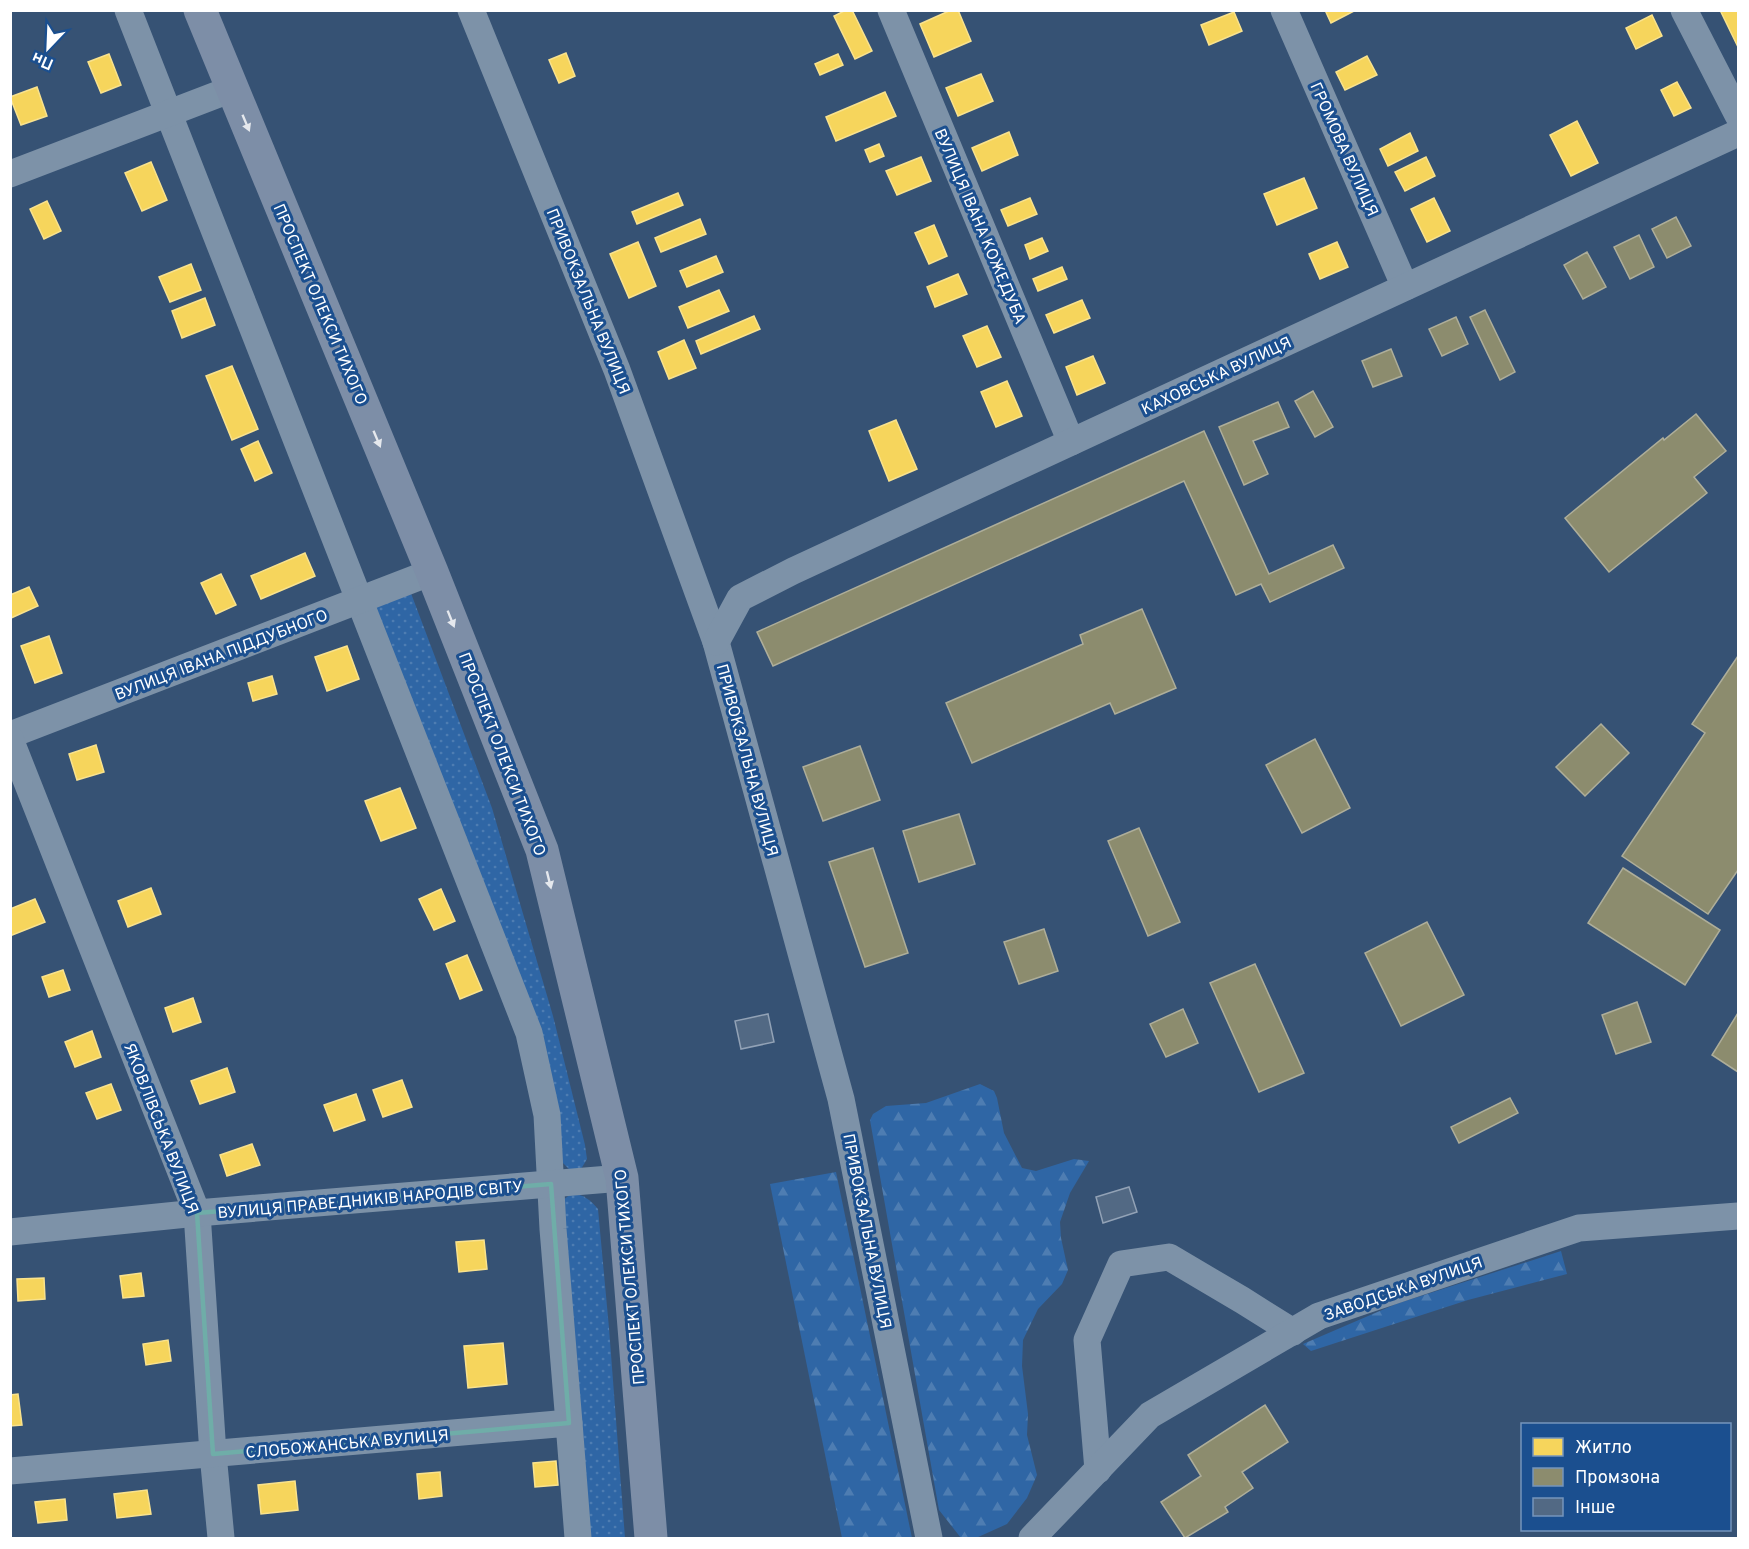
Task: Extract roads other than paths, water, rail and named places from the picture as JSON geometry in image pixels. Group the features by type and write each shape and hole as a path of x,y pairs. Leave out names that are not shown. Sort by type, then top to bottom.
{"main road":[{"name":"ПРОСПЕКТ ОЛЕКСИ ТИХОГО","path":"200,10 432,572 542,850 622,1178 651,1539"}],"street":[{"path":"128,10 530,1033 548,1115 553,1229 578,1539"},
{"name":"ПРИВОКЗАЛЬНА ВУЛИЦЯ","path":"471,10 617,370 716,642 841,1100 929,1539"},
{"name":"ВУЛИЦЯ ІВАНА КОЖЕДУБА","path":"891,10 1071,442"},
{"name":"ГРОМОВА ВУЛИЦЯ","path":"1284,10 1405,287"},
{"path":"1684,10 1738,115"},
{"path":"10,174 232,89"},
{"name":"КАХОВСЬКА ВУЛИЦЯ","path":"716,642 740,598 793,571 1738,133"},
{"name":"ВУЛИЦЯ ІВАНА ПІДДУБНОГО","path":"10,737 432,572"},
{"name":"ЯКОВЛІВСЬКА ВУЛИЦЯ","path":"10,737 197,1213 213,1455 221,1539"},
{"name":"ВУЛИЦЯ ПРАВЕДНИКІВ НАРОДІВ СВІТУ","path":"10,1232 197,1213 622,1178"},
{"name":"ЗАВОДСЬКА ВУЛИЦЯ","path":"1032,1539 1150,1415 1319,1316 1579,1228 1738,1216"},
{"path":"1098,1470 1087,1340 1121,1264 1169,1257 1242,1299 1293,1332"},
{"name":"СЛОБОЖАНСЬКА ВУЛИЦЯ","path":"10,1471 569,1423"}]}
